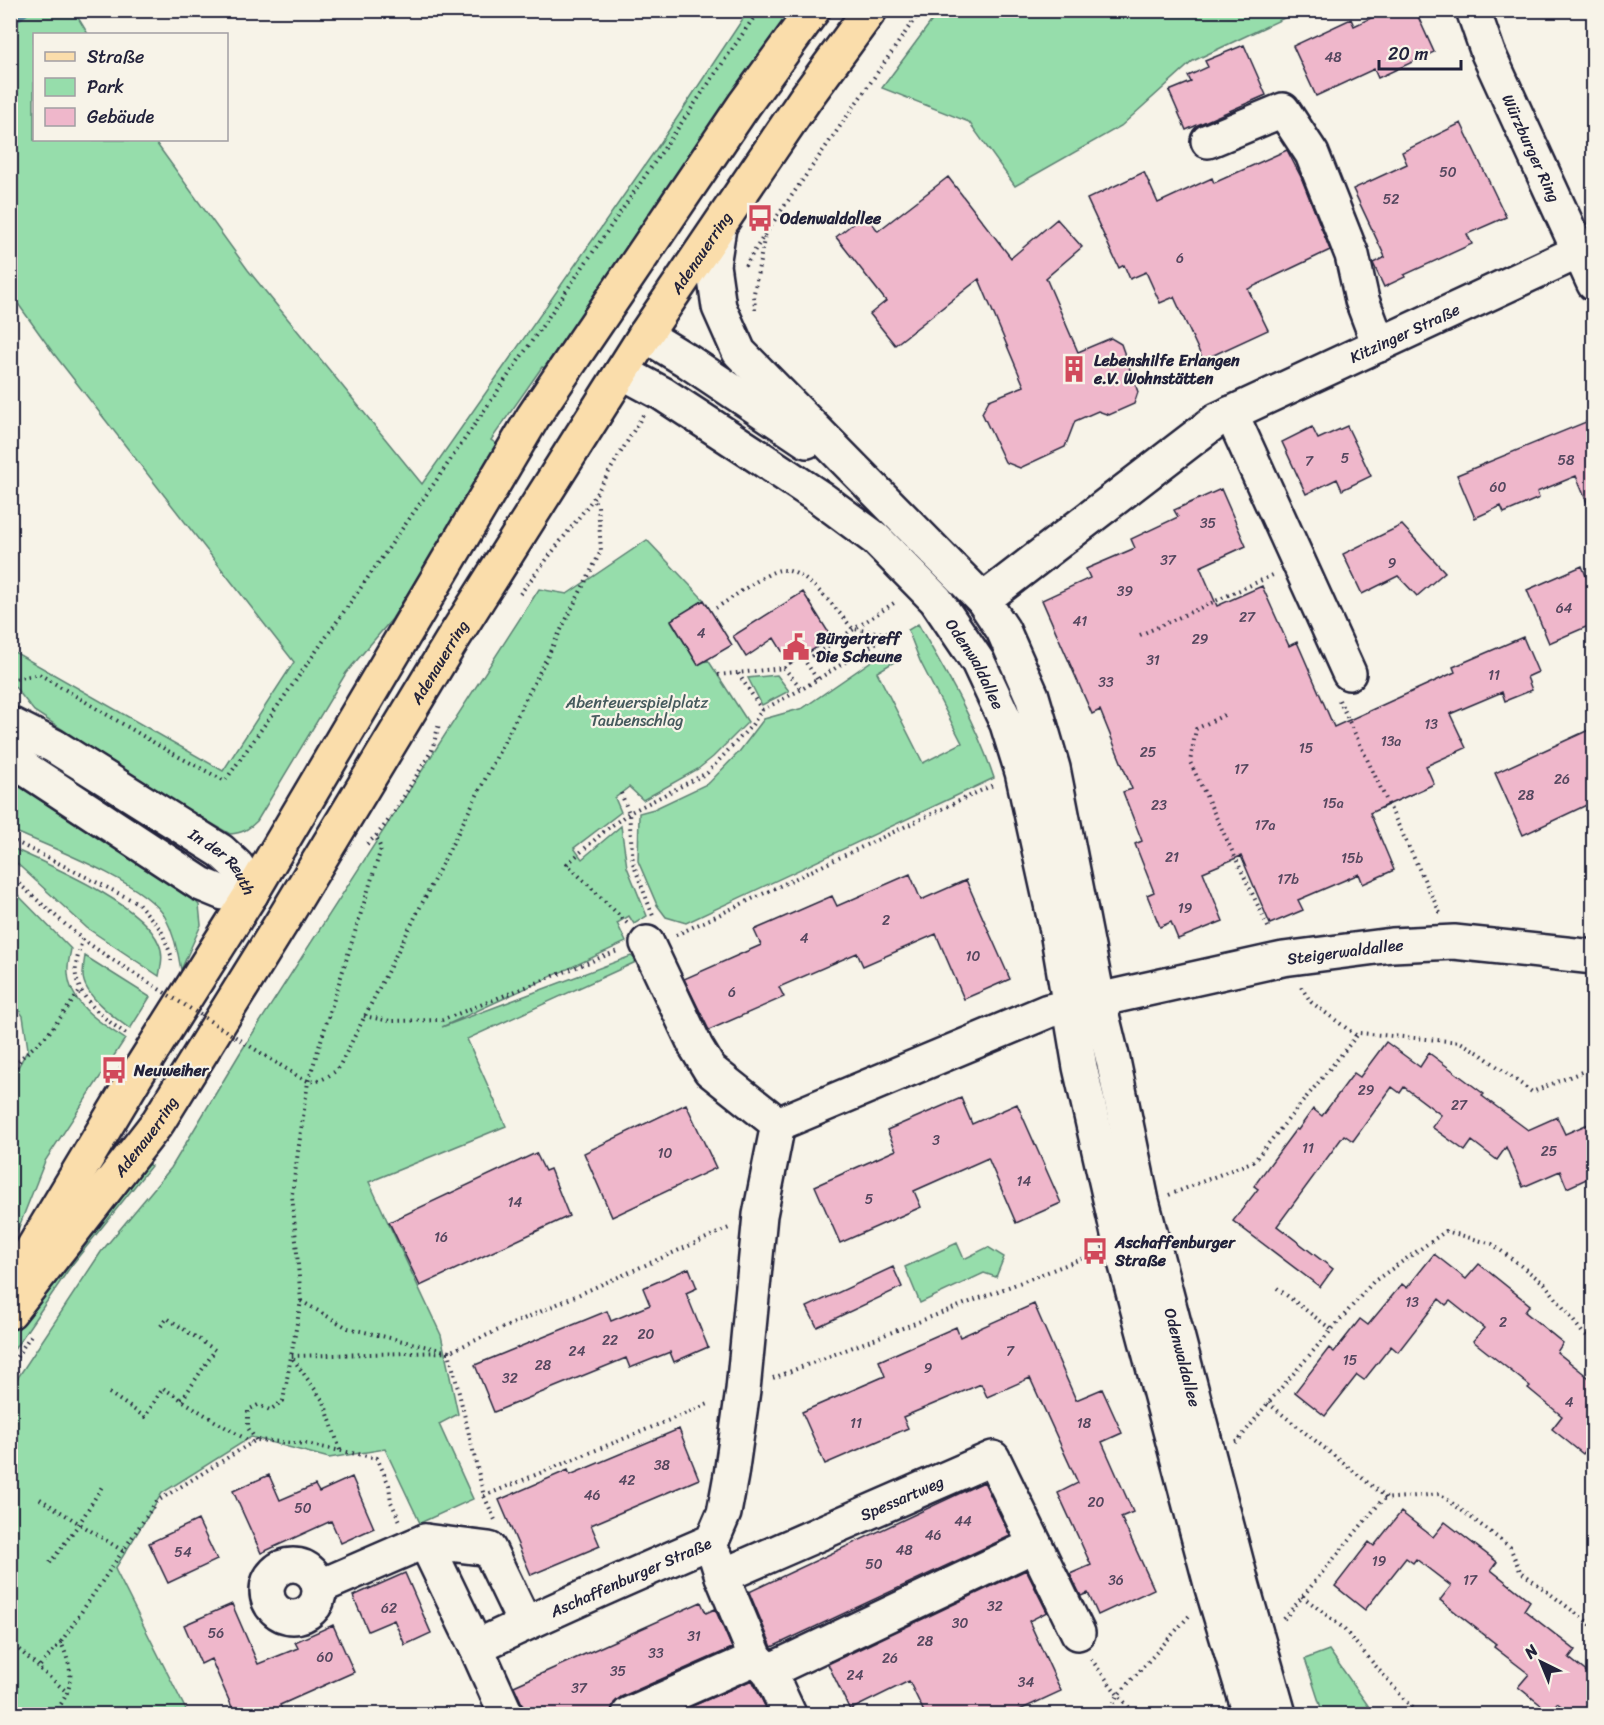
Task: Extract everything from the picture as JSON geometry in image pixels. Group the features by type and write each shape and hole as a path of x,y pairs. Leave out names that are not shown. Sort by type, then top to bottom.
{"main road":[{"path":"10,1284 136,1076 251,894 533,417 744,105 813,10"},
{"name":"Adenauerring","path":"10,1312 158,1122 451,642 645,335 805,99 870,10"},
{"path":"593,327 645,335"},
{"path":"593,327 622,372"},
{"path":"251,894 285,917"}],"street":[{"name":"Würzburger Ring","path":"1473,10 1488,53 1593,284"},
{"path":"1208,141 1283,110 1312,154 1352,255 1362,300 1379,345"},
{"name":"Odenwaldallee","path":"719,228 713,265 719,307 739,352 983,600 1003,630 1032,696 1053,768 1083,1003 1080,1066 1120,1243 1212,1588 1250,1714"},
{"name":"Kitzinger Straße","path":"983,600 1217,420 1578,252"},
{"name":"Odenwaldallee","path":"645,335 866,481"},
{"name":"Odenwaldallee","path":"622,372 663,394 822,499 876,539 936,600 978,662 1007,724 1022,772 1058,931 1083,1003 1113,1060 1142,1201 1250,1615 1279,1714"},
{"path":"1231,413 1349,673"},
{"name":"In der Reuth","path":"10,724 54,746 221,851 237,866 251,894 223,893 201,884 29,771 10,755"},
{"name":"Steigerwaldallee","path":"1083,1003 1283,958 1392,945 1454,942 1593,957"},
{"path":"647,943 696,1047 710,1070 778,1124 1038,1015 1083,1003"},
{"name":"Aschaffenburger Straße","path":"476,1647 712,1540 724,1514 731,1475 760,1215 778,1124"},
{"name":"Spessartweg","path":"722,1576 993,1458 1078,1633"},
{"path":"712,1540 722,1576 763,1665 789,1714"},
{"path":"418,1544 476,1647 506,1714"},
{"path":"319,1587 418,1544 489,1549 525,1624"},
{"path":"629,1714 763,1665 1035,1545"}],"path":[{"path":"10,680 39,674 168,751 225,781 447,465 759,10"},
{"path":"765,234 921,10"},
{"path":"10,876 82,939 108,957 308,1082 324,1081 338,1069 602,551 598,506 593,499"},
{"path":"1140,635 1300,564"},
{"path":"647,943 567,864 629,813 707,773 752,725 762,710 890,634 853,629 814,586 790,571 778,570 716,608"},
{"path":"817,679 805,661 899,600"},
{"path":"718,675 784,668 802,688"},
{"path":"1349,673 1335,691 1454,942"},
{"path":"738,674 762,710"},
{"path":"1224,715 1196,729 1190,762 1283,958"},
{"path":"364,1016 390,1021 442,1020 624,948 666,940 1022,772"},
{"path":"621,793 629,813 633,863 653,914 647,943"},
{"path":"254,1441 248,1428 248,1410 258,1406 270,1410 283,1401 302,1301 292,1194 308,1082 381,849 376,836"},
{"path":"10,839 138,903 161,930 171,955 170,967"},
{"path":"82,939 76,975 81,990 94,1009 133,1039"},
{"path":"10,1077 21,1058 48,1034 81,990"},
{"path":"1327,1013 1356,1036"},
{"path":"1142,1201 1167,1196 1254,1161 1359,1033 1460,1042 1479,1053 1532,1092 1593,1067"},
{"path":"291,1356 449,1352 760,1215"},
{"path":"1232,1443 1238,1441 1373,1282 1446,1231 1492,1244 1545,1284 1582,1332 1593,1341"},
{"path":"484,1496 742,1390 1101,1252"},
{"path":"1277,1288 1332,1330"},
{"path":"302,1301 348,1328 449,1352"},
{"path":"161,1326 167,1318 216,1350 182,1400"},
{"path":"449,1352 484,1496 497,1524"},
{"path":"291,1356 324,1402 340,1450"},
{"path":"108,1393 145,1417 163,1388 254,1441 306,1444 377,1458 389,1485 391,1502 418,1544"},
{"path":"1268,1403 1388,1498"},
{"path":"39,1667 61,1642 156,1502 254,1441"},
{"path":"50,1563 79,1524 103,1485"},
{"path":"1280,1625 1383,1499 1440,1494 1510,1547 1520,1571 1593,1627"},
{"path":"40,1499 123,1551"},
{"path":"1302,1596 1342,1626 1417,1714"},
{"path":"1108,1714 1118,1695 1196,1609"},
{"path":"1078,1633 1093,1663 1135,1714"},
{"path":"10,1642 68,1694"},
{"path":"54,1714 68,1694 71,1680 67,1656 61,1642"}],"green space":[{"path":"10,11 74,11 87,33 33,33 33,141 155,141 248,270 422,484 659,145 748,11 793,11 549,370 542,367 491,440 498,445 392,619 346,673 257,821 248,829 238,833 230,834 169,799 34,711 11,682 11,650 223,771 294,662 54,354 11,294"},
{"path":"939,11 1299,11 1193,61 1121,126 1015,186 969,122 882,88"},
{"name":"Abenteuerspielplatz Taubenschlag","path":"647,540 704,600 671,621 698,665 708,660 748,722 698,769 643,800 629,787 615,798 621,812 574,848 582,859 621,826 627,867 647,916 634,924 629,916 617,923 626,942 442,1027 631,956 638,961 467,1039 506,1126 369,1182 441,1335 458,1414 439,1424 473,1499 420,1523 385,1449 329,1458 251,1437 162,1493 115,1569 188,1714 11,1714 11,1388 101,1252 171,1168 240,1053 539,589 567,594"},
{"path":"918,624 970,718 994,778 686,923 666,917 657,905 638,861 639,813 654,809 709,783 739,752 764,719 803,708 886,651 894,662 877,672 923,763 962,743 920,661 908,630"},
{"path":"777,675 789,691 762,705 748,678"},
{"path":"10,780 134,861 179,883 199,905 201,925 181,970 171,930 165,917 154,904 138,891 95,867 11,830"},
{"path":"10,847 93,887 134,914 150,929 161,948 159,976 87,928 11,858"},
{"path":"11,888 71,949 68,973 74,995 97,1020 125,1039 45,1161 11,1247 11,1080 28,1049 23,1016 11,999"},
{"path":"85,956 150,997 130,1029 101,1006 89,991 83,976"},
{"path":"146,1163 151,1166 71,1266 11,1354 11,1328"},
{"path":"957,1243 964,1259 988,1247 1004,1257 996,1277 984,1273 920,1303 905,1267"},
{"path":"1329,1650 1374,1714 1323,1714 1305,1659"}],"building":[{"path":"1388,10 1415,10 1434,52 1378,78 1374,69 1316,96 1293,46 1351,19 1354,26"},
{"path":"1244,45 1266,95 1186,130 1169,91 1191,82 1188,76 1208,67 1205,61"},
{"path":"1461,123 1506,217 1467,234 1472,244 1404,275 1405,277 1384,287 1373,263 1385,257 1353,189 1407,164 1402,152"},
{"path":"1287,150 1301,177 1330,250 1248,289 1268,330 1203,360 1174,297 1160,303 1146,272 1130,279 1124,265 1119,268 1087,199 1144,172 1158,203 1212,178 1214,183"},
{"path":"948,177 1011,258 1057,219 1082,247 1046,278 1078,352 1111,338 1121,344 1138,392 1134,404 1109,415 1098,411 1075,421 1065,447 1020,468 1005,462 982,413 989,400 1024,386 979,279 895,345 870,314 886,301 836,237 865,214 878,231"},
{"path":"1593,419 1593,517 1576,476 1537,492 1539,498 1504,513 1501,506 1475,518 1457,475"},
{"path":"1347,426 1371,476 1342,490 1337,479 1306,494 1282,442 1312,427 1318,439"},
{"path":"1221,489 1246,546 1200,567 1217,606 1262,586 1289,646 1297,642 1334,727 1455,672 1453,667 1523,637 1538,672 1527,677 1532,690 1505,701 1502,692 1450,714 1466,748 1426,766 1434,784 1370,813 1394,870 1363,884 1359,874 1298,900 1303,910 1270,924 1241,856 1203,872 1223,921 1178,939 1171,922 1160,927 1147,895 1154,892 1135,844 1142,841 1123,792 1132,789 1100,710 1092,714 1042,600 1090,578 1086,569 1135,548 1131,539 1178,517 1174,510"},
{"path":"1402,525 1445,572 1417,596 1398,576 1362,594 1343,554"},
{"path":"1582,566 1593,593 1593,624 1549,643 1527,590"},
{"path":"803,592 832,638 790,664 774,638 746,657 733,636"},
{"path":"704,600 732,645 698,665 671,620"},
{"path":"1593,728 1593,802 1523,835 1495,773"},
{"path":"910,874 921,900 966,880 1010,979 964,999 936,934 863,966 857,953 779,987 784,997 709,1030 684,979 761,945 754,930 832,896 837,906"},
{"path":"1386,1042 1420,1067 1429,1053 1528,1130 1557,1117 1565,1134 1588,1124 1593,1137 1593,1176 1567,1188 1560,1171 1523,1187 1506,1147 1497,1160 1472,1141 1465,1151 1432,1127 1441,1115 1404,1087 1400,1093 1392,1087 1353,1141 1344,1135 1277,1226 1333,1269 1320,1287 1233,1221 1258,1189 1254,1186 1313,1109 1322,1116 1354,1073 1360,1077"},
{"path":"961,1098 972,1124 1017,1104 1061,1203 1016,1223 988,1158 914,1191 921,1207 840,1243 815,1186 896,1150 887,1130"},
{"path":"686,1104 716,1168 612,1217 584,1153"},
{"path":"536,1153 545,1171 550,1169 569,1216 420,1286 389,1222"},
{"path":"1434,1254 1466,1279 1479,1264 1530,1305 1525,1312 1563,1343 1557,1352 1593,1381 1593,1441 1583,1454 1552,1429 1562,1416 1528,1388 1530,1386 1473,1341 1484,1328 1450,1301 1446,1305 1439,1299 1398,1352 1391,1346 1364,1380 1357,1375 1325,1416 1295,1392 1329,1348 1334,1352 1360,1319 1368,1325 1402,1284 1407,1288"},
{"path":"893,1267 902,1287 817,1327 807,1307"},
{"path":"689,1268 697,1288 686,1293 708,1347 674,1362 670,1352 630,1368 626,1358 494,1412 475,1365 607,1311 611,1321 650,1305 643,1288"},
{"path":"1034,1304 1076,1400 1102,1389 1122,1433 1102,1442 1133,1512 1121,1517 1154,1589 1098,1615 1088,1593 1081,1596 1070,1574 1091,1565 1058,1493 1078,1483 1030,1378 987,1397 981,1384 903,1417 908,1428 825,1464 802,1412 885,1376 879,1361 956,1327 960,1337"},
{"path":"679,1429 699,1479 591,1525 600,1546 531,1575 499,1500 568,1470 570,1475"},
{"path":"269,1475 280,1500 315,1485 319,1492 352,1477 374,1528 341,1543 331,1521 261,1553 233,1491"},
{"path":"984,1482 1010,1536 772,1647 749,1592"},
{"path":"1401,1512 1433,1537 1445,1522 1497,1562 1491,1570 1530,1601 1524,1610 1575,1650 1569,1658 1593,1677 1593,1714 1572,1714 1557,1703 1550,1712 1518,1687 1529,1674 1494,1647 1496,1644 1440,1600 1451,1586 1416,1559 1413,1563 1406,1558 1365,1610 1335,1586 1369,1542 1374,1546"},
{"path":"198,1520 217,1560 168,1583 149,1543"},
{"path":"1026,1570 1047,1612 1029,1621 1061,1691 1011,1714 925,1714 909,1681 850,1710 828,1664"},
{"path":"405,1573 431,1633 405,1645 394,1620 368,1631 353,1596"},
{"path":"701,1602 706,1613 715,1609 732,1648 621,1697 614,1703 611,1714 525,1714 514,1686"},
{"path":"232,1604 258,1664 298,1648 295,1642 333,1625 354,1672 280,1705 284,1714 235,1714 211,1659 201,1664 184,1625"},
{"path":"752,1680 769,1714 674,1714"}],"waterway":[{"path":"10,22 28,10"}],"place":[{"name":"Odenwaldallee","path":"760,218"},
{"name":"Lebenshilfe Erlangen e.V. Wohnstätten","path":"1074,369"},
{"name":"Bürgertreff Die Scheune","path":"796,647"},
{"name":"Neuweiher","path":"114,1070"},
{"name":"Aschaffenburger Straße","path":"1095,1251"}]}
